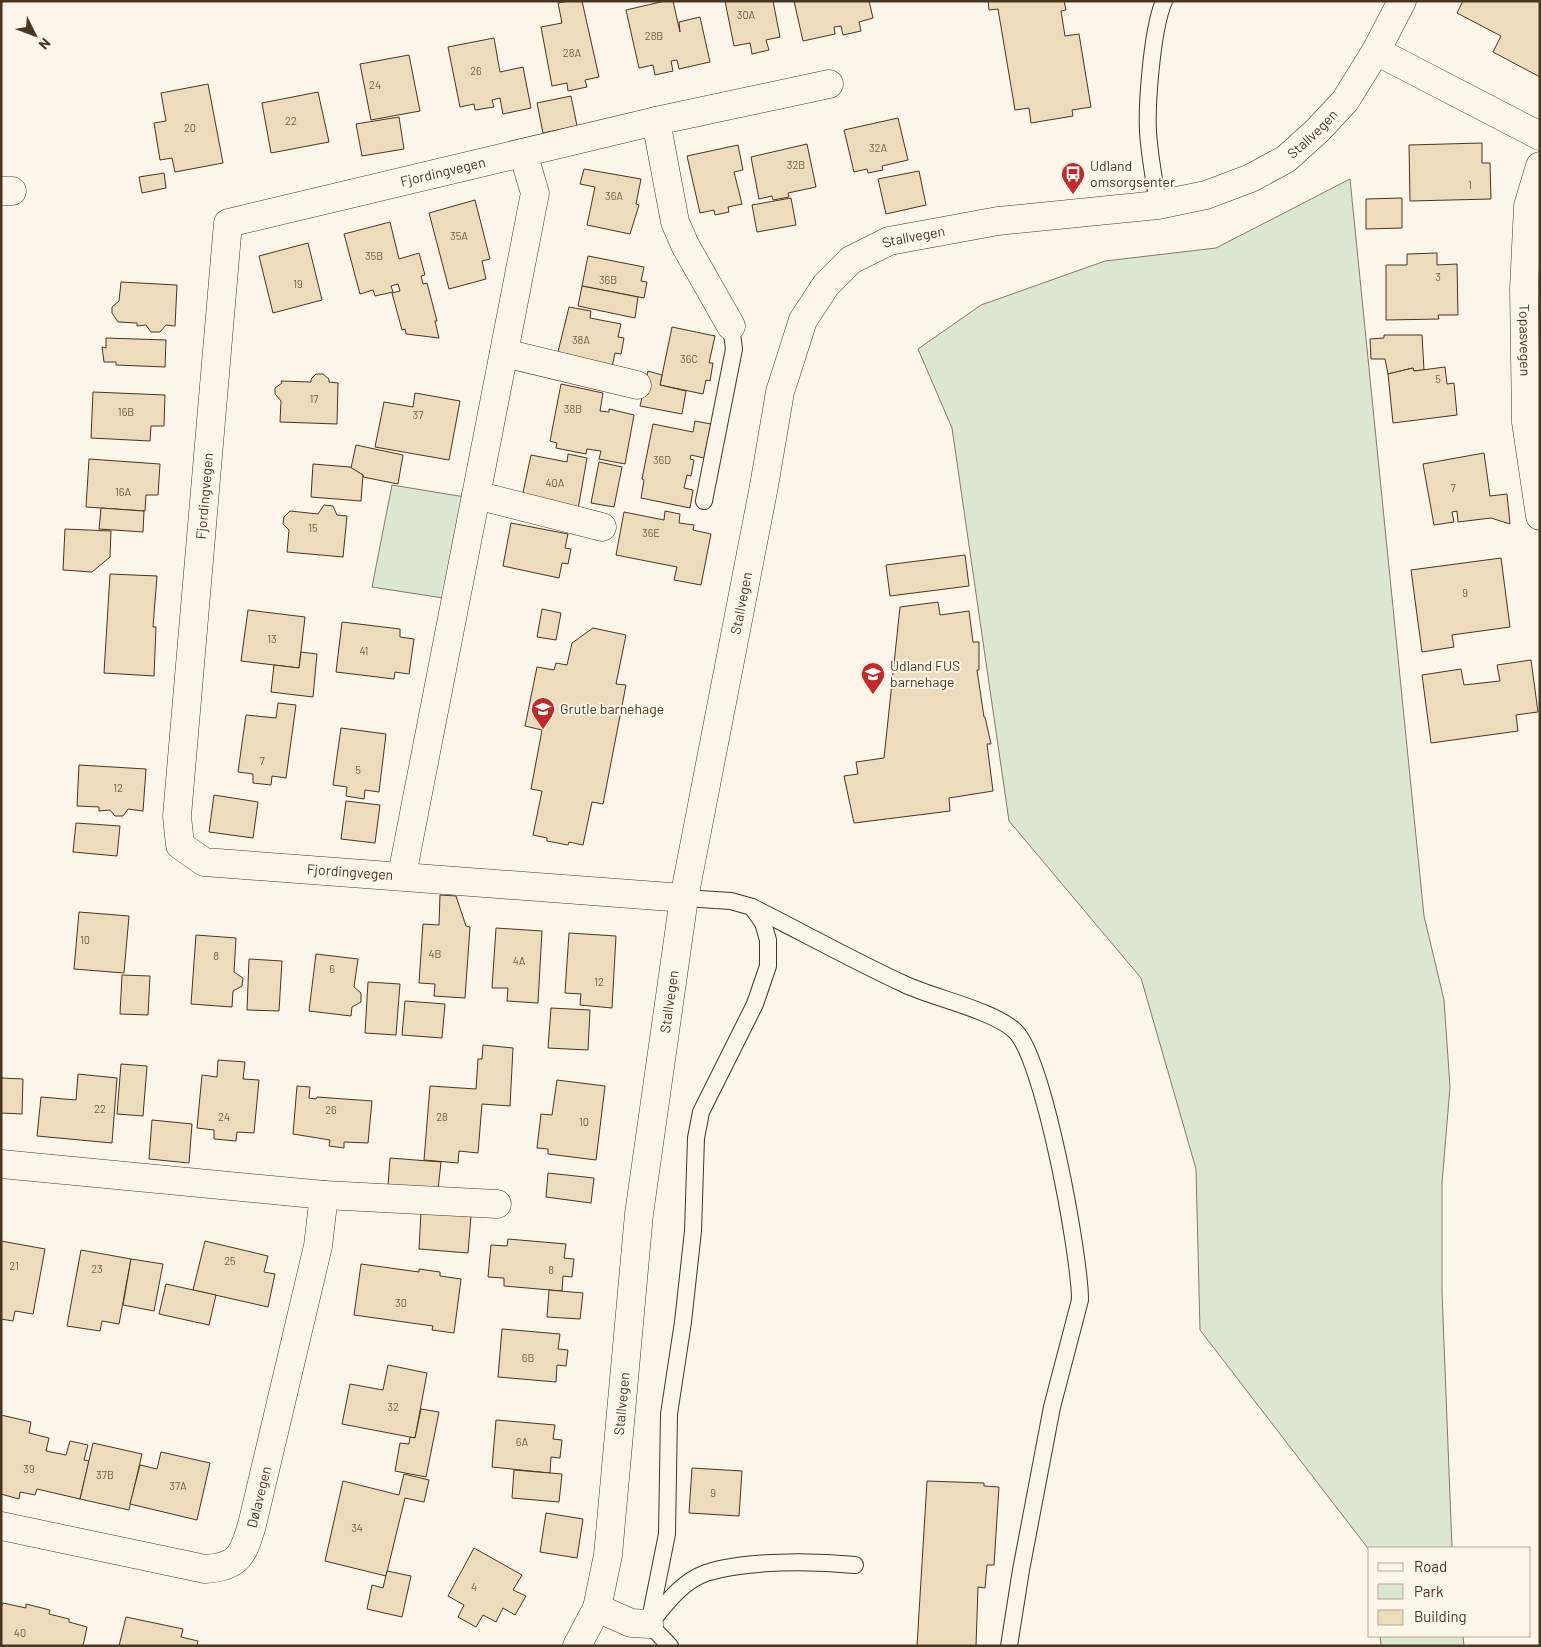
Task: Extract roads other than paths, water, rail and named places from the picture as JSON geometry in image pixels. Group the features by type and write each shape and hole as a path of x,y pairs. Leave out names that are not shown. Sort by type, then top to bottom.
{"street":[{"name":"Stallvegen","path":"577,1646 596,1608 608,1555 639,1214 684,898 764,486 780,392 803,320 826,285 851,260 889,241 998,221 1158,205 1206,195 1251,178 1286,159 1318,130 1345,101 1376,51 1402,1"},
{"path":"1376,51 1540,136"},
{"name":"Fjordingvegen","path":"684,898 402,875 204,862 180,845 177,816 228,223 656,121 829,84"},
{"path":"656,121 675,222 685,245 731,326"},
{"name":"Fjordingvegen","path":"402,875 534,193 523,152"},
{"name":"Topasvegen","path":"1540,166 1528,206 1524,290 1526,422 1540,516"},
{"path":"504,352 637,385"},
{"path":"476,495 602,527"},
{"path":"1,1164 324,1195 497,1204"},
{"name":"Dølavegen","path":"1,1526 205,1570 232,1564 244,1551 252,1525 318,1246 324,1195"},
{"path":"596,1608 631,1623 649,1624"}],"lane":[{"path":"1158,205 1148,141 1151,68 1159,13 1164,1"},
{"path":"704,501 734,349 731,326"},
{"path":"684,898 731,901 752,907 905,984 999,1020 1016,1031 1028,1051 1048,1112 1075,1248 1080,1282 1080,1300 1052,1407 1021,1570 1010,1646"},
{"path":"649,1624 666,1534 669,1414 683,1322 693,1231 696,1138 701,1112 755,1004 768,966 768,940 764,922 752,907"},
{"path":"649,1624 675,1592 706,1573 741,1567 810,1561 855,1565"},
{"path":"649,1624 670,1646"}],"place":[{"name":"Udland omsorgsenter","path":"1073,195"},
{"name":"Udland FUS barnehage","path":"873,695"},
{"name":"Grutle barnehage","path":"543,730"}]}
